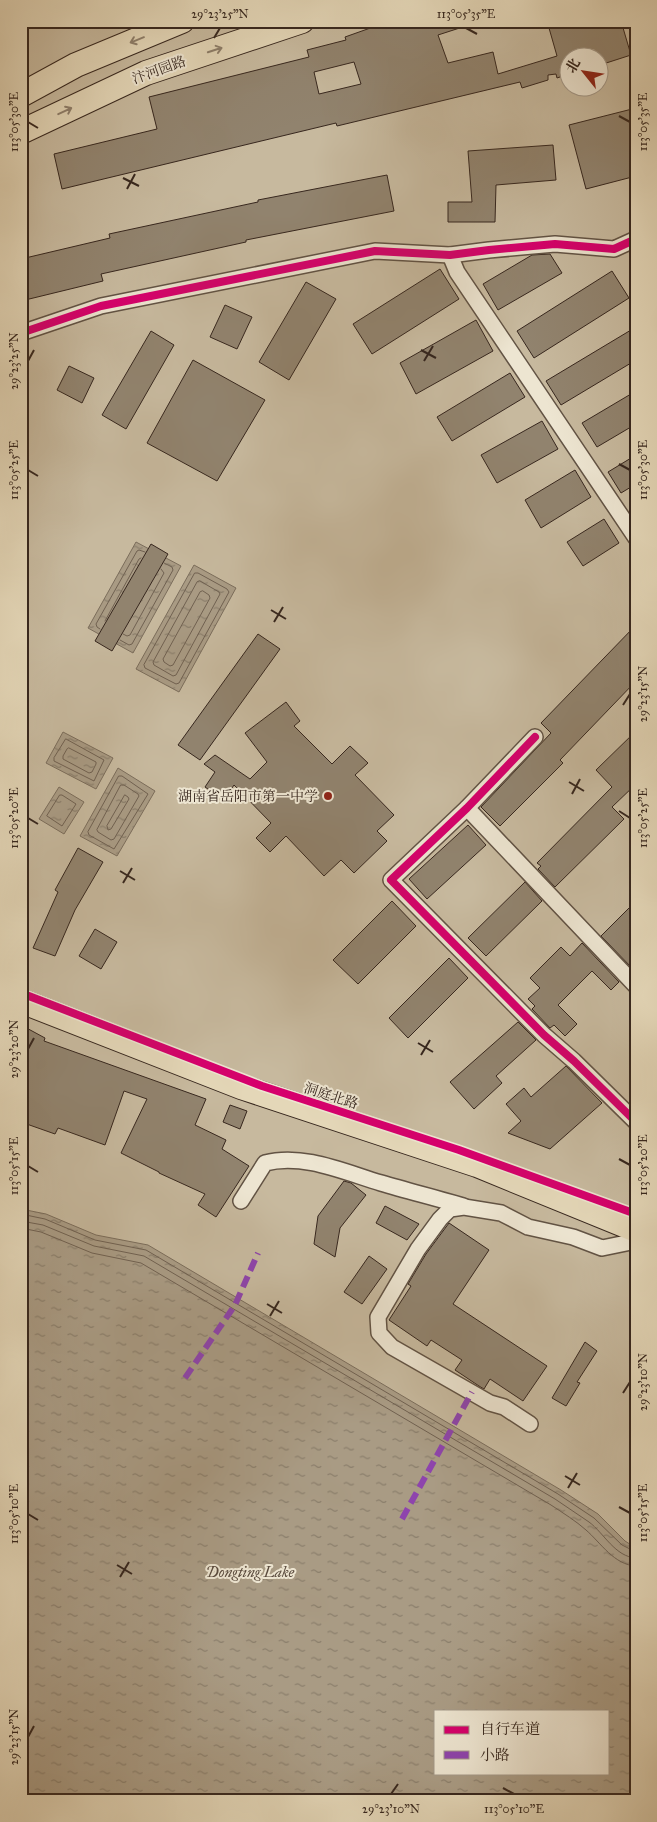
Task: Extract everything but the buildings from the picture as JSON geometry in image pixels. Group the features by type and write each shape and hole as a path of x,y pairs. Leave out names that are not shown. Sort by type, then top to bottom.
{"main road":[{"path":"21,95 76,65 182,21"},
{"name":"汴河园路","path":"21,132 146,72 302,21"},
{"name":"洞庭北路","path":"21,993 262,1086 459,1150 636,1214"},
{"name":"洞庭北路","path":"21,1001 241,1088 476,1165 636,1230"}],"street":[{"path":"21,333 101,306 375,251 450,255 555,244 614,249 636,239"},
{"path":"450,255 457,272 636,538"},
{"path":"535,737 466,808 391,880 544,1035 574,1060 636,1122"},
{"path":"466,808 636,986"},
{"path":"241,1201 265,1163 278,1160 294,1160 320,1165 464,1207 501,1213 528,1226 573,1237 602,1248 636,1241"},
{"path":"464,1207 450,1209 440,1219 418,1250 378,1318 379,1333 392,1347 490,1403 504,1407 530,1424"}],"shaded area":[{"path":"21,21 636,21 636,1801 21,1801"}],"water":[{"path":"136,542 181,566 133,653 88,628"},
{"path":"194,565 236,588 179,692 136,669"},
{"path":"63,732 113,758 96,789 46,763"},
{"path":"118,768 155,791 117,856 80,836"},
{"path":"59,787 84,802 64,834 39,819"},
{"name":"Dongting Lake","path":"21,1209 46,1214 96,1235 148,1245 561,1490 598,1514 625,1541 636,1548 636,1801 21,1801"}],"marked path":[{"path":"185,1378 235,1305 258,1253"},
{"path":"402,1519 472,1392"}],"cycle path":[{"path":"21,333 101,306 375,251 450,255 555,244 614,249 636,239"},
{"path":"535,737 467,808 391,880 544,1035 574,1061 636,1122"},
{"path":"21,993 262,1086 459,1150 636,1214"}],"place":[{"name":"湖南省岳阳市第一中学","path":"328,796"}]}
